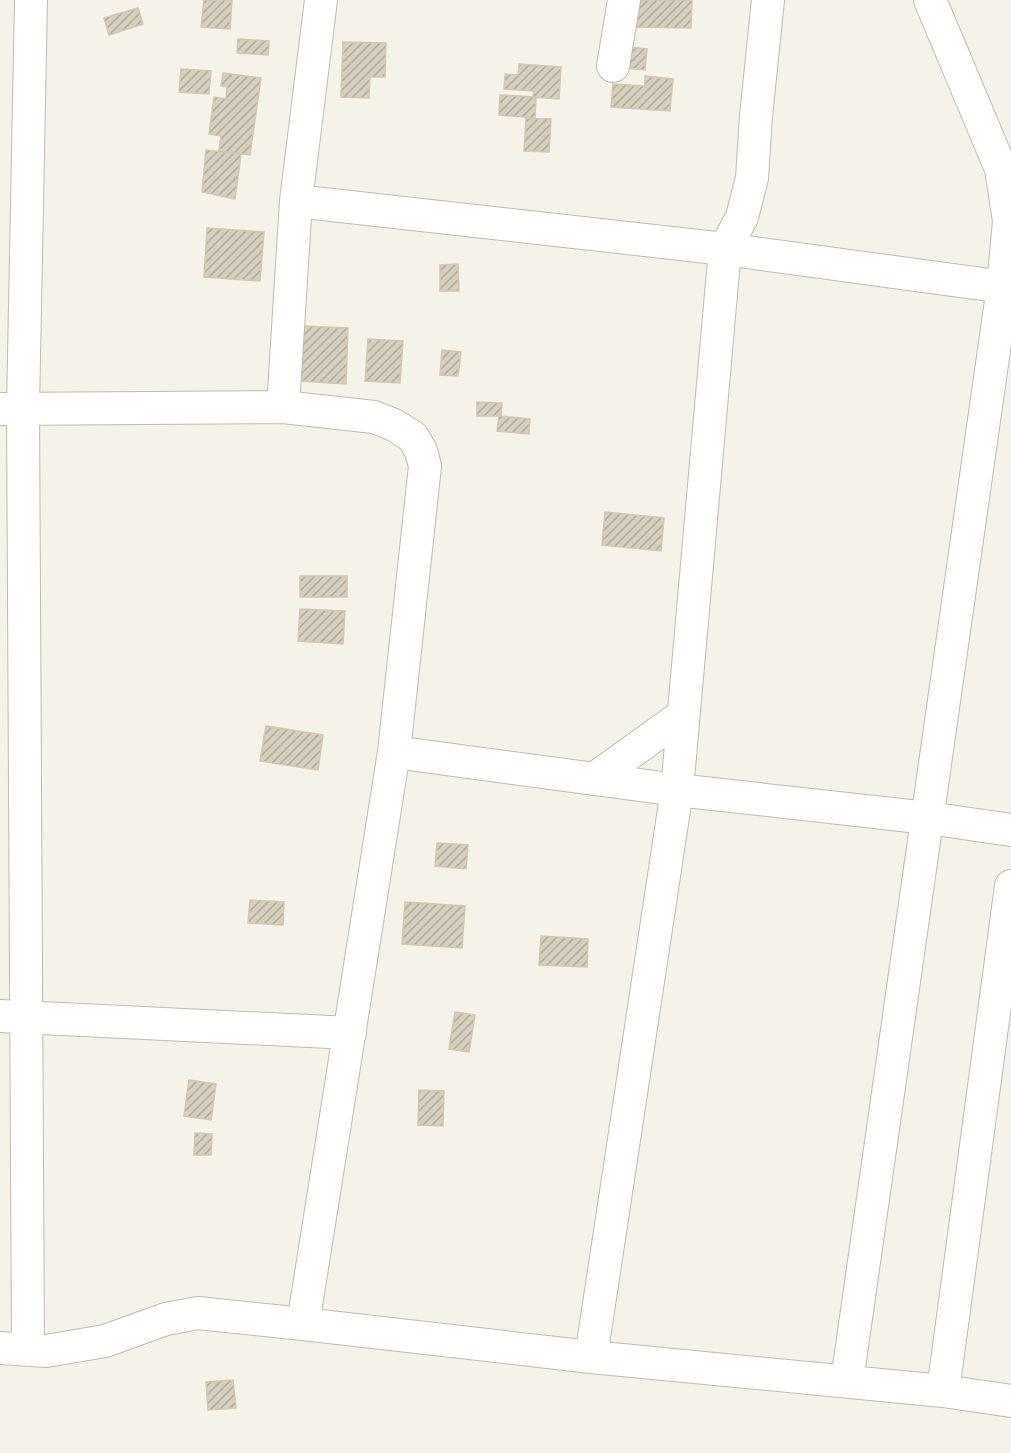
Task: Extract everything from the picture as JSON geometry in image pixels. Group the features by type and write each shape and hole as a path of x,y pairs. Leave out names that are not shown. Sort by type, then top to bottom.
{"street":[{"path":"31,0 11,409 14,1349 46,1351 105,1341 166,1318 198,1314 303,1323 591,1357 943,1391 1011,1401"},
{"path":"283,407 296,201 321,0"},
{"path":"613,66 624,0"},
{"path":"591,1357 677,790 725,249 742,217 752,178 768,0"},
{"path":"847,1382 1007,288 1009,221 1001,169 930,0"},
{"path":"296,201 725,249 1007,288"},
{"path":"11,409 283,407 374,417 394,425 413,437 421,450 425,466 394,752 303,1323"},
{"path":"594,779 683,715"},
{"path":"394,752 677,790 928,818 1011,830"},
{"path":"943,1391 1011,886"},
{"path":"13,1017 350,1033"}],"building":[{"path":"204,0 232,0 230,29 201,27"},
{"path":"636,0 692,0 691,28 636,27"},
{"path":"138,8 143,24 109,35 104,18"},
{"path":"238,39 269,41 268,55 237,53"},
{"path":"343,42 386,43 385,77 370,77 369,98 341,97"},
{"path":"629,47 647,49 645,70 626,68"},
{"path":"519,64 561,67 559,99 533,97 534,91 504,89 505,74 518,75"},
{"path":"181,69 211,71 209,94 179,92"},
{"path":"223,73 261,78 250,155 219,151 221,136 209,134 214,97 226,99 227,87 221,86"},
{"path":"645,76 673,79 670,111 611,107 613,84 645,86"},
{"path":"500,95 536,97 535,118 499,115"},
{"path":"526,118 551,119 549,152 524,151"},
{"path":"206,150 241,154 235,199 202,192"},
{"path":"207,228 264,232 260,281 204,277"},
{"path":"458,264 459,291 440,291 440,265"},
{"path":"303,326 348,328 346,384 300,381"},
{"path":"368,339 403,341 400,383 365,381"},
{"path":"442,350 461,352 458,376 440,375"},
{"path":"477,402 502,403 501,416 477,416"},
{"path":"499,416 530,419 529,434 497,431"},
{"path":"605,512 664,518 661,551 602,545"},
{"path":"300,576 347,576 347,597 300,597"},
{"path":"300,609 345,611 343,644 298,641"},
{"path":"266,726 323,735 318,770 260,761"},
{"path":"437,843 468,845 466,869 435,866"},
{"path":"250,900 284,902 283,925 248,923"},
{"path":"405,902 465,906 462,948 402,944"},
{"path":"541,936 588,939 587,967 539,965"},
{"path":"455,1012 475,1015 469,1052 449,1049"},
{"path":"189,1080 216,1084 211,1120 184,1116"},
{"path":"419,1090 444,1091 443,1126 418,1125"},
{"path":"195,1133 212,1134 211,1155 194,1155"},
{"path":"233,1380 236,1408 208,1410 206,1382"}]}
